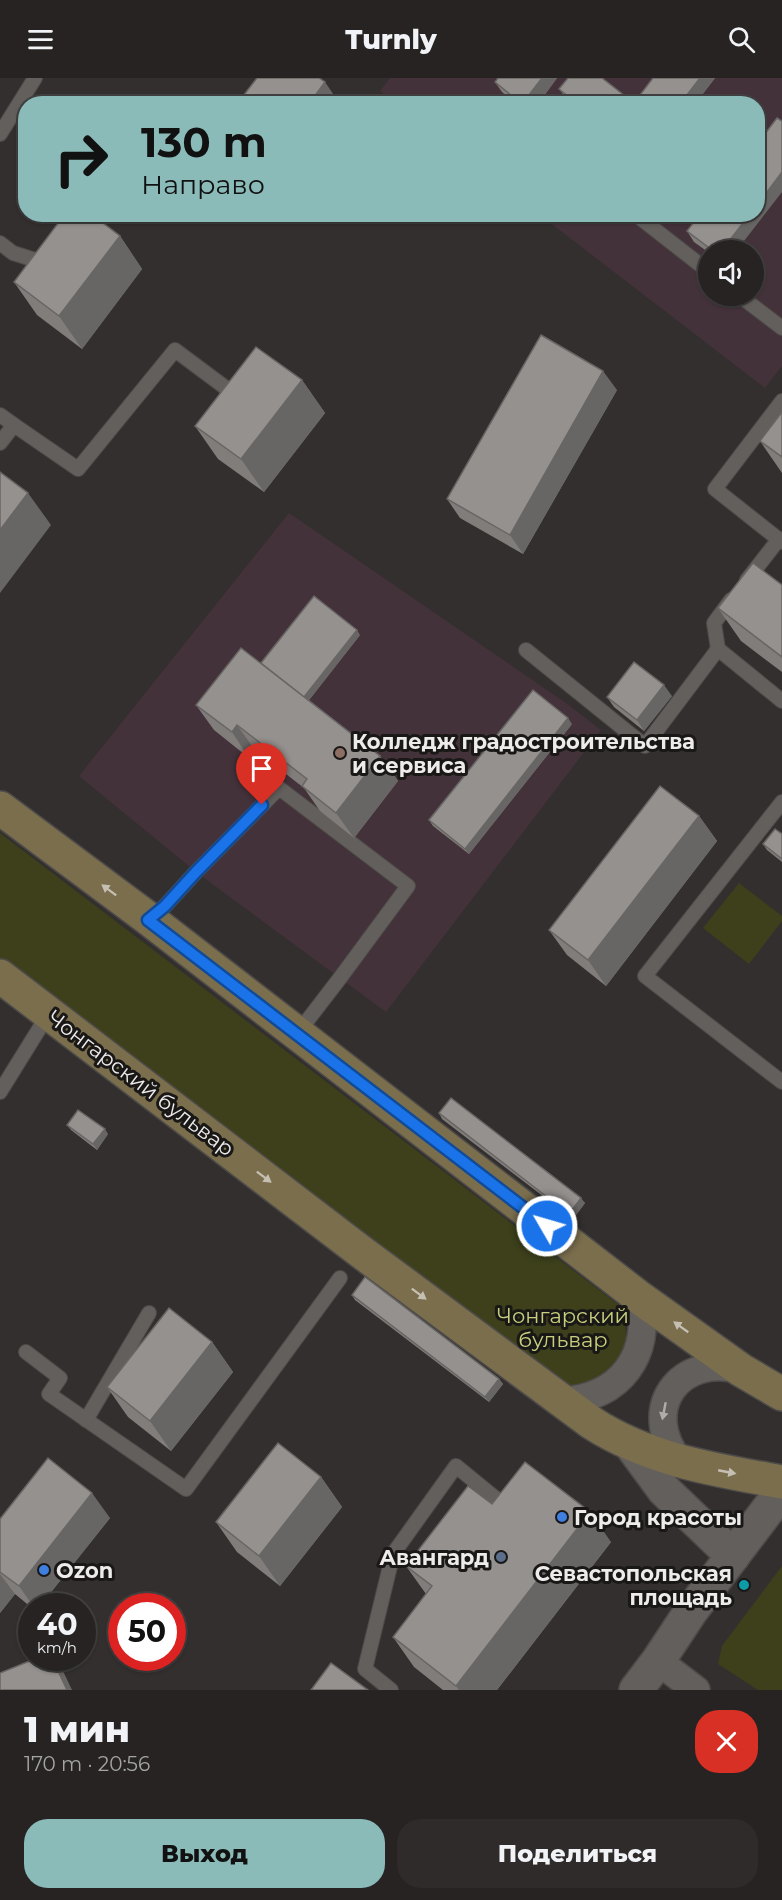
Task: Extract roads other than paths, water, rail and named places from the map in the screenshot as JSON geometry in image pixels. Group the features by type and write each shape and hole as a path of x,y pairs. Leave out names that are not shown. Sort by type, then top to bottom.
{"main road":[{"path":"0,808 640,1298 741,1370 782,1394"},
{"name":"Чонгарский бульвар","path":"0,976 360,1251 611,1436 679,1461 782,1482"}],"street":[{"path":"562,1401 581,1400 599,1393 615,1383 628,1370 638,1353 643,1335 644,1316 640,1298"},
{"path":"679,1461 669,1448 662,1418 665,1403 672,1389 682,1378 695,1370 726,1365 741,1370"},
{"name":"Чонгарский бульвар","path":"631,1444 664,1490 733,1556"},
{"path":"636,1690 691,1611 782,1491"},
{"path":"658,1661 696,1690"}],"lane":[{"path":"24,96 35,78"},
{"path":"0,134 18,105"},
{"path":"645,222 698,263"},
{"path":"0,243 13,253 58,268"},
{"path":"753,306 782,328"},
{"path":"0,415 78,469 175,350 249,405"},
{"path":"782,401 715,489 780,541 714,622 718,649 782,701"},
{"path":"0,443 14,425"},
{"path":"526,650 645,746 718,649"},
{"path":"148,920 165,906 279,788 408,886 297,1034"},
{"path":"782,802 645,976 782,1082"},
{"path":"0,1092 49,1013"},
{"path":"26,1352 60,1377 49,1394 186,1489 340,1278"},
{"path":"86,1420 149,1313"},
{"path":"391,1690 365,1669 393,1554 456,1466 505,1506"}],"place":[{"name":"Колледж градостроительства и сервиса","path":"340,753"},
{"name":"Город красоты","path":"562,1517"},
{"name":"Авангард","path":"501,1557"},
{"name":"Ozon","path":"44,1570"},
{"name":"Севастопольская площадь","path":"744,1585"}]}
